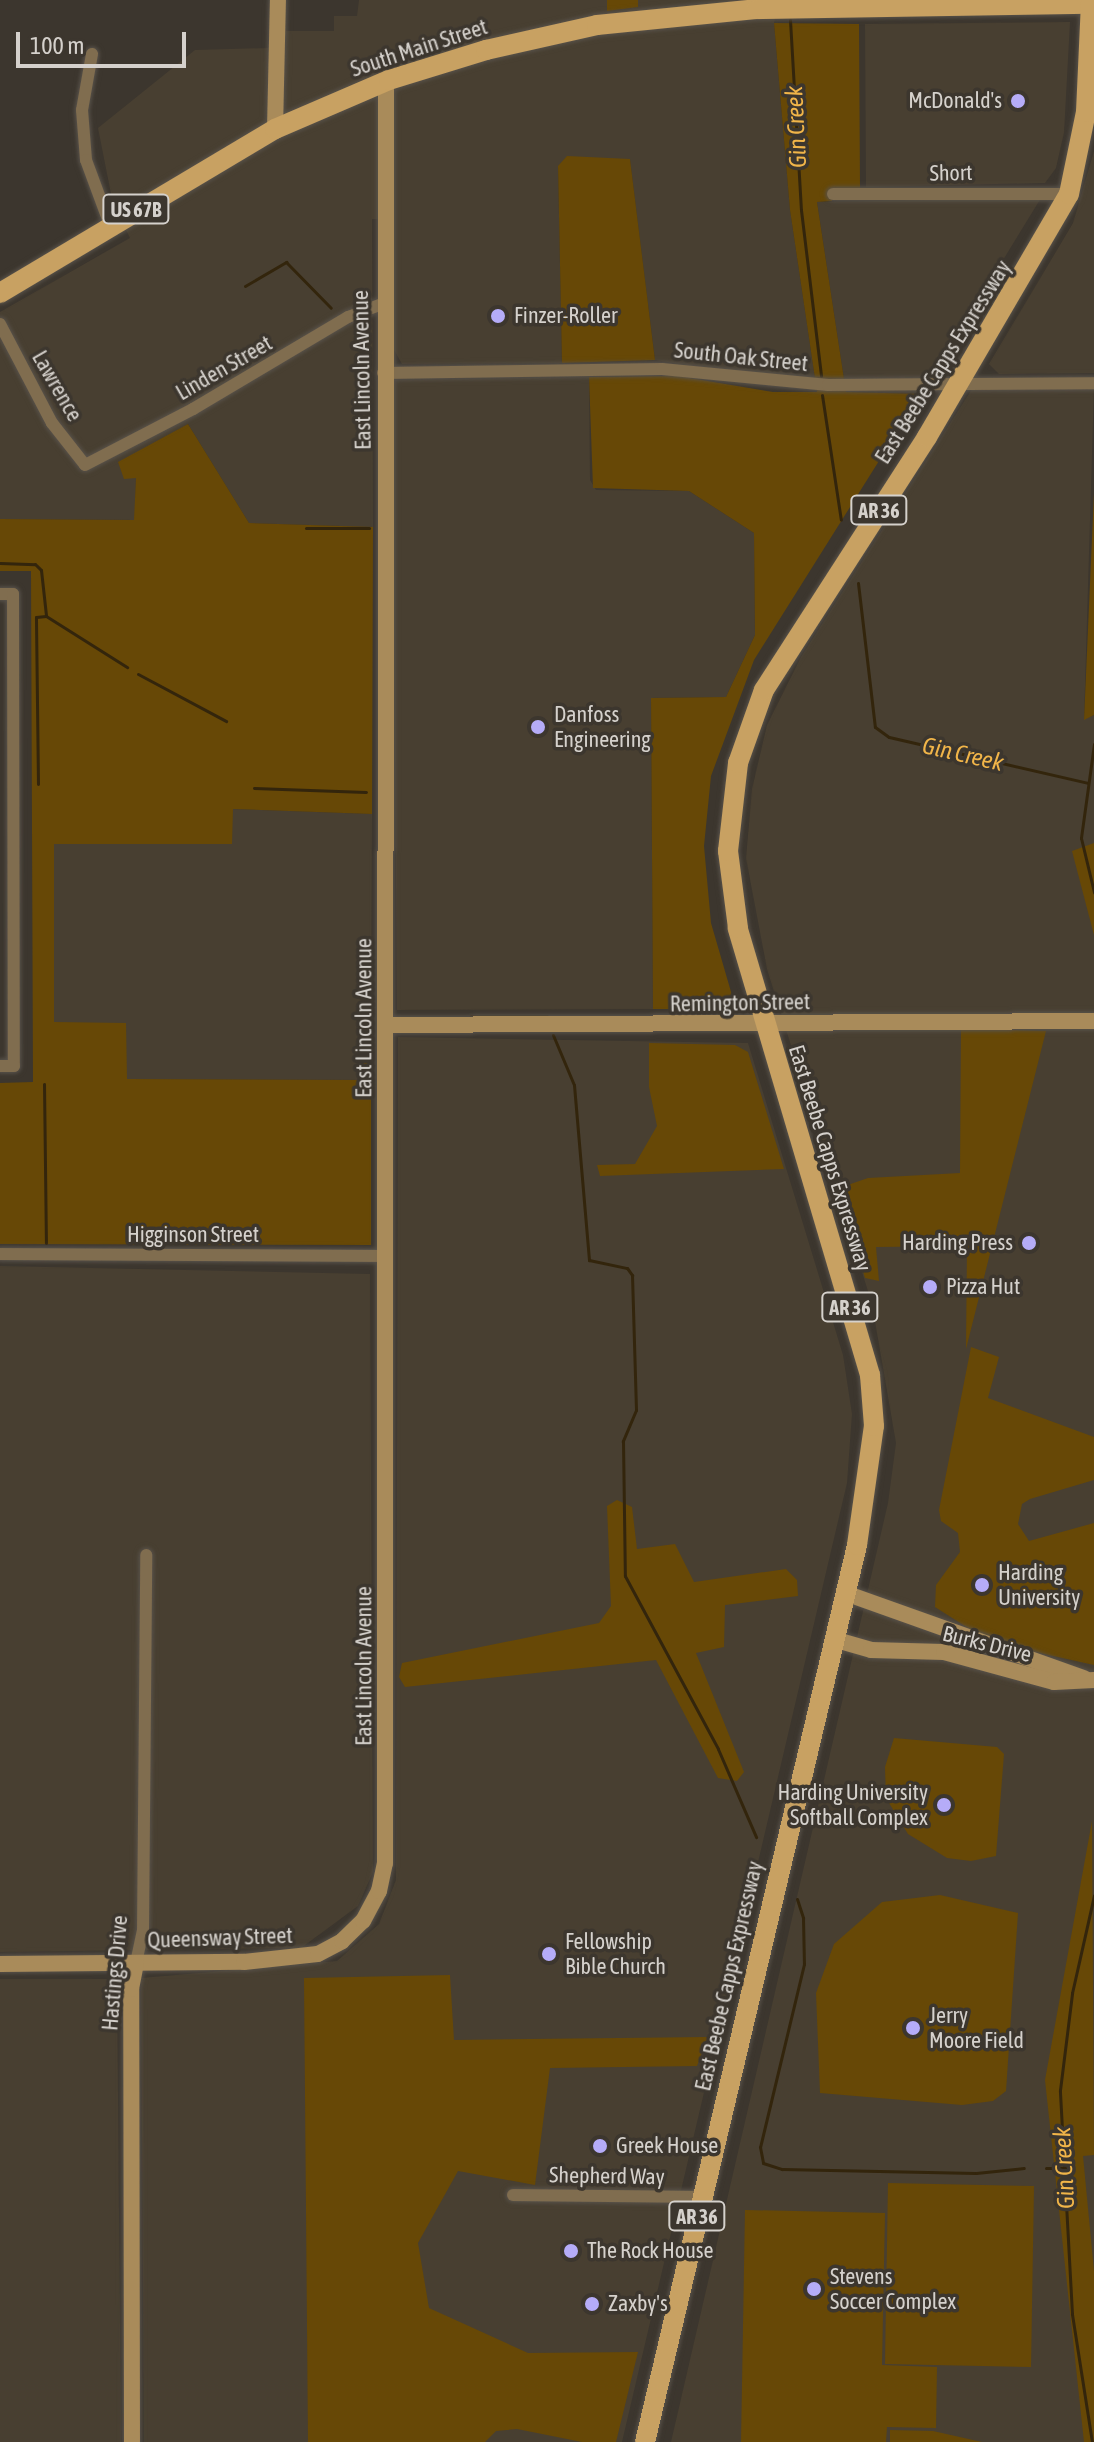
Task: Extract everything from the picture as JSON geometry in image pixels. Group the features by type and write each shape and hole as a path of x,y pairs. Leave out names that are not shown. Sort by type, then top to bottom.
{"main road":[{"name":"South Main Street","path":"0,293 275,129 386,81 559,32 685,14 766,8 1092,3"},
{"name":"East Beebe Capps Expressway","path":"645,2442 845,1593 870,1475 874,1404 870,1375 766,1027 732,891 728,851 738,763 764,690 956,385 1069,194 1086,112 1092,3"}],"street":[{"path":"275,129 278,0"},
{"path":"92,54 82,110 86,160 110,225"},
{"name":"East Lincoln Avenue","path":"342,1941 363,1921 379,1891 385,1863 386,1025 382,304 386,81"},
{"name":"Short","path":"833,194 1069,194"},
{"name":"Linden Street","path":"85,465 193,409 348,317 382,304"},
{"name":"Lawrence","path":"0,324 52,423 85,465"},
{"name":"South Oak Street","path":"383,373 662,369 767,383 1094,383"},
{"path":"0,594 13,594 14,1066 0,1066"},
{"name":"Remington Street","path":"386,1025 766,1027 1094,1021"},
{"name":"Higginson Street","path":"0,1254 386,1256"},
{"name":"Hastings Drive","path":"132,2442 131,1989 143,1931 146,1555"},
{"name":"Burks Drive","path":"845,1593 1089,1679"},
{"name":"Burks Drive","path":"833,1639 871,1650 944,1652 1054,1682 1089,1679"},
{"name":"Queensway Street","path":"0,1964 294,1960 342,1941"},
{"name":"Shepherd Way","path":"513,2195 702,2197"}],"shaded area":[{"path":"359,0 779,0 774,23 790,210 815,378 759,377 655,360 630,160 558,166 562,363 402,364 393,348 392,219 372,219 373,527 249,523 188,424 136,478 135,520 0,519 0,312 130,238 113,204 98,128 195,50 268,48 282,31 334,31 334,16 357,16"},
{"path":"607,0 638,0 638,7 607,11"},
{"path":"1070,22 1064,133 1056,168 1045,183 866,187 865,24"},
{"path":"774,23 859,24 860,188 832,188 832,201 817,202 846,392 921,394 754,660 711,776 704,846 711,923 736,1009 653,1009 651,698 726,697 755,635 754,533 689,491 593,488 589,377 678,376 773,392 817,392 790,210"},
{"path":"1094,151 1094,373 999,374 989,364 1073,223"},
{"path":"567,156 630,159 655,360 562,363 558,166"},
{"path":"1041,198 921,394 846,392 817,202"},
{"path":"589,377 590,480 596,490 689,491 754,533 755,635 726,697 651,698 653,1009 397,1010 392,380"},
{"name":"Harding University","path":"1094,388 1084,719 1094,715 1094,2442 671,2442 888,1503 896,1443 872,1304 767,969 746,858 752,789 767,725 801,657 972,389"},
{"path":"188,424 249,523 373,527 372,814 233,809 232,844 54,844 54,1022 126,1023 127,1079 362,1080 363,1013 371,1013 371,1245 0,1244 0,1083 33,1082 31,571 0,571 0,519 134,520 136,478 124,479 118,462"},
{"path":"1094,493 1094,715 1084,720"},
{"path":"232,809 372,814 371,1013 363,1014 363,1080 126,1079 54,1022 54,844 232,844"},
{"path":"1094,843 1094,935 1072,851"},
{"path":"961,1029 1046,1031 966,1349 967,1246 876,1247 879,1281 865,1278 839,1188 868,1178 960,1173"},
{"path":"398,1037 748,1043 843,1355 852,1414 847,1483 622,2442 144,2442 141,1978 337,1961 379,1924 396,1880"},
{"path":"649,1043 735,1045 748,1052 784,1169 600,1176 597,1165 635,1164 657,1126 649,1087"},
{"path":"0,1266 370,1274 373,1872 358,1906 301,1948 0,1952"},
{"path":"971,1347 999,1357 988,1398 1094,1437 1094,1480 1030,1499 1022,1504 1018,1524 1029,1541 1094,1523 1094,1665 990,1642 935,1607 936,1585 960,1552 958,1533 941,1521 939,1510"},
{"path":"617,1500 632,1507 637,1549 675,1544 694,1582 786,1569 797,1580 798,1596 725,1605 724,1647 696,1653 744,1772 737,1781 718,1778 656,1660 405,1687 399,1677 402,1663 599,1623 611,1606 607,1506"},
{"name":"Harding University Softball Complex","path":"894,1738 997,1747 1004,1754 996,1856 971,1861 947,1858 908,1834 886,1798 885,1767"},
{"path":"1092,1821 1094,2155 1083,2156 1094,2271 1094,2442 1084,2442 1045,2080"},
{"name":"Jerry Moore Field","path":"940,1895 1018,1913 1006,2091 993,2101 962,2105 820,2093 816,1993 834,1944 882,1902"},
{"path":"450,1975 454,2040 708,2037 697,2066 550,2068 535,2185 458,2171 418,2243 429,2308 528,2353 638,2352 616,2442 582,2442 517,2429 496,2431 485,2442 308,2442 304,1978"},
{"path":"0,1979 117,1979 121,2442 0,2442"},
{"path":"888,2183 1034,2186 1031,2367 885,2364"},
{"name":"Stevens Soccer Complex","path":"745,2210 885,2213 882,2365 937,2367 936,2428 887,2427 886,2442 741,2442"},
{"path":"890,2430 933,2431 982,2442 890,2442"}],"waterway":[{"name":"Gin Creek","path":"790,20 801,210 821,376"},
{"path":"245,286 286,262 331,308"},
{"name":"Gin Creek","path":"822,395 841,520"},
{"path":"306,528 369,528"},
{"path":"0,563 35,564 41,570 46,615"},
{"name":"Gin Creek","path":"858,583 875,727 889,737 1088,783"},
{"path":"38,784 36,617 46,616 127,667"},
{"path":"138,674 226,721"},
{"name":"Gin Creek","path":"1094,744 1081,838 1094,892"},
{"path":"254,788 366,792"},
{"path":"471,1016 547,1016"},
{"path":"553,1035 574,1085 589,1260 627,1268 632,1275 636,1410 623,1441 625,1576 718,1749 756,1837"},
{"path":"44,1084 46,1243"},
{"name":"Gin Creek","path":"1092,2442 1072,2314 1060,2090 1072,1993 1094,1895"},
{"path":"797,1899 803,1918 804,1964 760,2147 763,2163 782,2169 976,2173 1024,2168"},
{"path":"1046,2168 1066,2168"}],"place":[{"name":"McDonald's","path":"1018,101"},
{"name":"Finzer-Roller","path":"498,316"},
{"name":"Danfoss Engineering","path":"538,727"},
{"name":"Harding Press","path":"1029,1243"},
{"name":"Pizza Hut","path":"930,1287"},
{"name":"Harding University","path":"982,1585"},
{"name":"Harding University Softball Complex","path":"944,1805"},
{"name":"Fellowship Bible Church","path":"549,1954"},
{"name":"Jerry Moore Field","path":"913,2028"},
{"name":"Greek House","path":"600,2146"},
{"name":"The Rock House","path":"571,2251"},
{"name":"Stevens Soccer Complex","path":"814,2289"},
{"name":"Zaxby's","path":"592,2304"}]}
